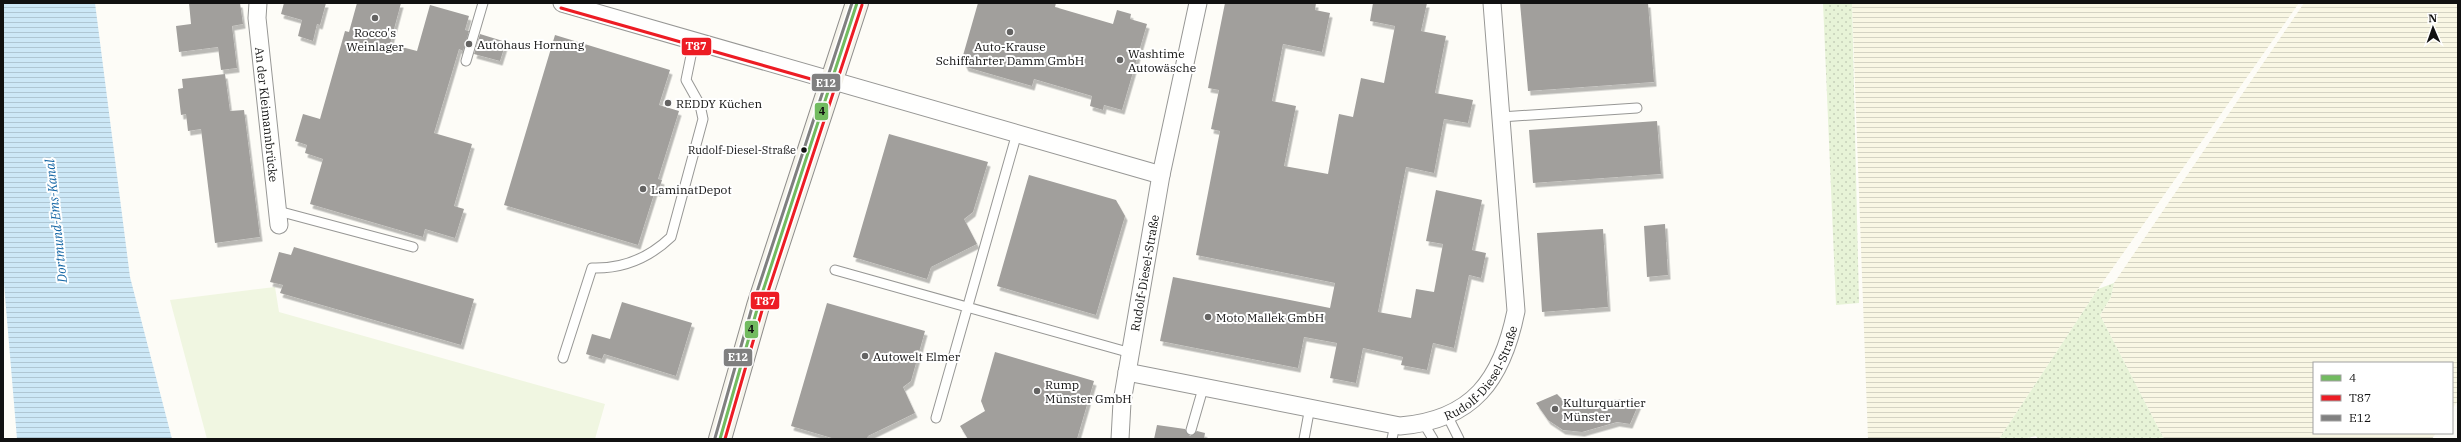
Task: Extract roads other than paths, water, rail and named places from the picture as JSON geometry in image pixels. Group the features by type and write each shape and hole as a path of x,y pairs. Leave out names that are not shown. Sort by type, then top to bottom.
{"main road":[{"path":"720,439 758,306 857,3"}],"street":[{"name":"An der Kleimannbrücke","path":"258,3 257,18 279,218"},
{"name":"Rudolf-Diesel-Straße","path":"1120,439 1122,402 1161,175 1198,3"},
{"name":"Rudolf-Diesel-Straße","path":"1127,372 1204,385 1310,407 1394,432 1448,417 1479,395 1491,379 1510,338 1516,311 1492,3"},
{"path":"570,4 1161,175"}],"lane":[{"path":"466,62 483,3"},
{"path":"563,358 592,268 627,265 658,249 671,237 703,119 700,105 686,80 694,41"},
{"path":"1501,117 1637,108"},
{"path":"936,418 1017,134"},
{"path":"279,218 413,247"},
{"path":"835,270 1131,353"},
{"path":"1191,430 1204,385"},
{"path":"1304,439 1310,407"},
{"path":"1448,417 1459,439"},
{"path":"1424,424 1433,439"}],"water":[{"name":"Dortmund-Ems-Kanal","path":"3,3 95,3 130,277 172,439 17,439 3,272"}],"place":[{"name":"Rocco's Weinlager","path":"375,18"},
{"name":"Auto-Krause Schiffahrter Damm GmbH","path":"1010,32"},
{"name":"Autohaus Hornung","path":"469,44"},
{"name":"Washtime Autowäsche","path":"1120,60"},
{"name":"REDDY Küchen","path":"668,103"},
{"name":"Rudolf-Diesel-Straße","path":"804,150"},
{"name":"LaminatDepot","path":"643,189"},
{"name":"Moto Mallek GmbH","path":"1208,317"},
{"name":"Autowelt Elmer","path":"865,356"},
{"name":"Rump Münster GmbH","path":"1037,391"},
{"name":"Kulturquartier Münster","path":"1555,409"}]}
